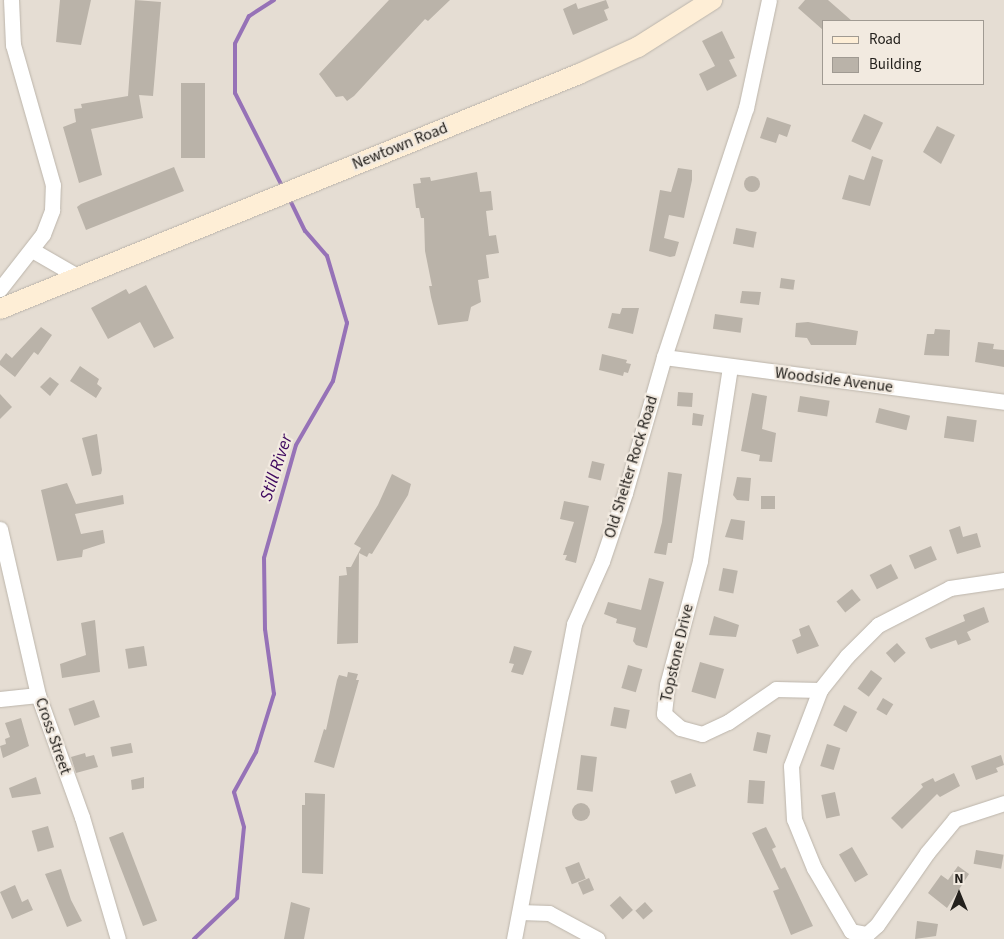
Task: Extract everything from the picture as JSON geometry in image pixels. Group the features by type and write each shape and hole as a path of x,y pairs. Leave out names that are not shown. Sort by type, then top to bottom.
{"main road":[{"name":"Newtown Road","path":"0,309 621,55 690,17 712,0"}],"street":[{"path":"0,289 43,234 52,210 54,185 13,45 11,0"},
{"name":"Old Shelter Rock Road","path":"514,939 560,686 574,624 616,518 664,357 746,108 769,0"},
{"path":"32,250 79,276"},
{"name":"Woodside Avenue","path":"664,357 1004,402"},
{"name":"Topstone Drive","path":"730,367 700,561 667,685 664,714 680,728 702,734 728,722 776,688 820,690"},
{"name":"Cross Street","path":"0,529 38,695 82,818 118,939"},
{"path":"1004,580 950,588 878,625 847,656 820,690 791,766 794,819 814,868 851,931 867,934 877,925 927,853 955,819 1004,804"},
{"path":"0,700 38,695"},
{"path":"520,912 550,913 597,939"}],"building":[{"path":"60,0 91,0 81,45 56,42"},
{"path":"135,0 161,2 153,96 139,95 143,118 91,129 102,175 79,183 63,127 76,122 74,109 82,108 81,104 128,96"},
{"path":"389,0 450,0 428,21 425,19 354,96 347,101 343,96 336,97 319,74"},
{"path":"606,0 609,8 604,10 608,20 573,35 563,9 576,3 578,9"},
{"path":"805,0 828,0 851,20 822,20 822,29 798,8"},
{"path":"722,31 735,58 729,60 737,76 707,91 699,74 715,66 702,41"},
{"path":"181,83 205,83 205,158 181,158"},
{"path":"864,114 883,123 870,150 851,141"},
{"path":"767,117 791,125 787,137 779,134 776,143 760,138"},
{"path":"937,126 955,135 941,164 923,152"},
{"path":"872,156 883,160 870,206 842,199 849,175 864,180"},
{"path":"174,167 184,191 86,230 77,207 81,204"},
{"path":"678,168 692,170 692,180 684,218 669,215 664,238 679,242 675,256 670,257 649,251 660,190 671,192"},
{"path":"477,172 480,192 491,191 493,210 486,211 489,236 496,235 499,253 486,255 489,278 478,280 481,302 471,307 468,321 438,325 429,286 432,286 425,251 424,218 421,218 419,208 416,208 413,184 421,183 420,178 430,177 431,181"},
{"path":"752,176 758,178 760,184 758,190 752,192 746,190 744,184 746,178"},
{"path":"736,228 757,232 754,248 733,244"},
{"path":"781,278 795,280 793,290 780,288"},
{"path":"146,285 174,338 154,348 140,322 108,339 91,308 126,289 129,294"},
{"path":"742,291 761,292 759,305 740,303"},
{"path":"622,308 639,308 633,334 608,328 612,313 620,314"},
{"path":"715,314 743,318 741,333 713,329"},
{"path":"808,322 858,331 856,345 811,345 807,338 795,337 796,323"},
{"path":"41,327 52,335 38,355 34,352 15,377 0,365 0,361 6,353 12,358"},
{"path":"935,329 950,330 949,356 924,355 927,334 934,334"},
{"path":"978,342 994,344 993,349 1004,350 1004,367 975,362"},
{"path":"602,354 627,360 626,363 631,364 628,373 624,372 623,376 599,370"},
{"path":"80,366 99,379 97,384 102,388 96,398 70,381"},
{"path":"50,377 59,384 50,396 40,387"},
{"path":"678,392 693,393 692,407 677,406"},
{"path":"752,393 767,396 762,429 776,433 772,462 759,461 760,455 741,451"},
{"path":"0,394 12,407 0,419"},
{"path":"800,396 830,401 827,416 797,412"},
{"path":"879,408 910,416 906,430 875,423"},
{"path":"693,413 704,415 702,426 692,425"},
{"path":"947,416 977,420 974,442 944,438"},
{"path":"97,434 102,470 101,474 92,476 82,438"},
{"path":"592,461 605,464 601,480 588,478"},
{"path":"668,472 682,474 672,543 668,543 666,555 654,553 662,522"},
{"path":"392,474 411,484 408,495 372,554 369,553 367,557 359,553 358,643 337,644 339,576 347,575 346,567 351,567 361,548 354,544 378,505"},
{"path":"737,477 751,478 749,501 737,500 733,495"},
{"path":"67,483 76,504 123,495 124,504 75,514 81,534 103,530 105,543 83,550 82,557 57,561 41,490"},
{"path":"761,496 775,496 775,509 761,509"},
{"path":"564,501 589,506 576,563 565,560 567,555 563,555 574,522 560,519"},
{"path":"731,519 745,521 743,540 725,537"},
{"path":"960,526 963,537 977,533 981,547 957,554 949,530"},
{"path":"931,546 937,560 915,569 909,555"},
{"path":"891,564 898,578 877,589 870,575"},
{"path":"723,568 738,571 733,593 719,591"},
{"path":"649,578 664,582 647,648 636,645 633,641 636,628 616,623 617,619 604,614 608,602 641,610"},
{"path":"852,589 861,600 845,612 836,602"},
{"path":"984,607 989,622 967,632 971,640 958,645 956,640 931,649 929,647 925,638 965,621 963,615"},
{"path":"714,616 739,625 736,637 709,635"},
{"path":"95,620 100,672 62,678 60,664 86,655 81,623"},
{"path":"809,625 819,646 797,654 792,640 801,636 799,629"},
{"path":"897,643 906,653 895,663 886,653"},
{"path":"144,646 147,666 128,669 125,649"},
{"path":"514,646 532,651 523,675 511,672 514,664 509,663"},
{"path":"700,662 724,669 715,699 691,692"},
{"path":"628,665 642,669 636,692 621,688"},
{"path":"871,670 882,678 869,697 857,689"},
{"path":"348,672 358,674 356,680 359,680 334,768 314,762 324,729 326,730 337,680 339,675 347,677"},
{"path":"883,698 893,704 887,715 876,709"},
{"path":"94,700 100,717 74,726 68,709"},
{"path":"844,705 857,712 846,732 833,725"},
{"path":"614,707 630,710 626,729 610,726"},
{"path":"21,718 29,746 3,758 0,746 6,744 5,739 10,737 5,723"},
{"path":"757,732 771,735 767,753 753,751"},
{"path":"131,743 133,753 112,757 110,747"},
{"path":"827,744 840,748 834,770 820,766"},
{"path":"85,753 86,757 94,755 98,767 76,773 71,757"},
{"path":"581,755 597,757 593,792 577,790"},
{"path":"1001,755 1004,765 996,768 998,772 976,780 971,766"},
{"path":"691,773 696,786 675,794 670,781"},
{"path":"954,773 960,786 940,797 937,794 902,829 891,818 923,787 921,784 933,778 935,782"},
{"path":"36,777 41,794 12,798 9,788"},
{"path":"144,777 144,788 132,790 131,780"},
{"path":"749,780 765,781 763,804 747,803"},
{"path":"835,792 840,815 826,818 821,795"},
{"path":"305,793 325,794 323,874 302,873 302,805 305,805"},
{"path":"581,803 587,806 590,812 587,818 581,821 575,818 572,812 575,806"},
{"path":"48,826 54,847 38,852 32,831"},
{"path":"766,827 776,847 772,849 781,869 785,867 813,926 791,935 773,891 779,889 752,833"},
{"path":"123,832 157,921 143,926 109,837"},
{"path":"852,847 868,875 855,882 839,854"},
{"path":"976,850 1004,855 1001,869 974,864"},
{"path":"579,862 586,879 572,884 565,868"},
{"path":"958,866 969,874 947,908 928,893 941,875 948,880"},
{"path":"61,869 71,900 82,921 67,927 45,874"},
{"path":"589,878 594,890 583,895 578,883"},
{"path":"15,885 22,902 28,899 33,910 12,919 0,892"},
{"path":"620,896 633,910 623,919 610,906"},
{"path":"291,902 310,908 304,939 284,939"},
{"path":"645,902 653,911 643,920 635,911"},
{"path":"917,921 938,924 936,936 915,939"}],"waterway":[{"name":"Still River","path":"274,0 249,16 235,44 235,93 283,188"},
{"name":"Still River","path":"194,939 237,898 244,827 234,792 256,752 274,694 265,629 264,558 296,445 333,381 347,323 327,256 305,231 289,198"}]}
